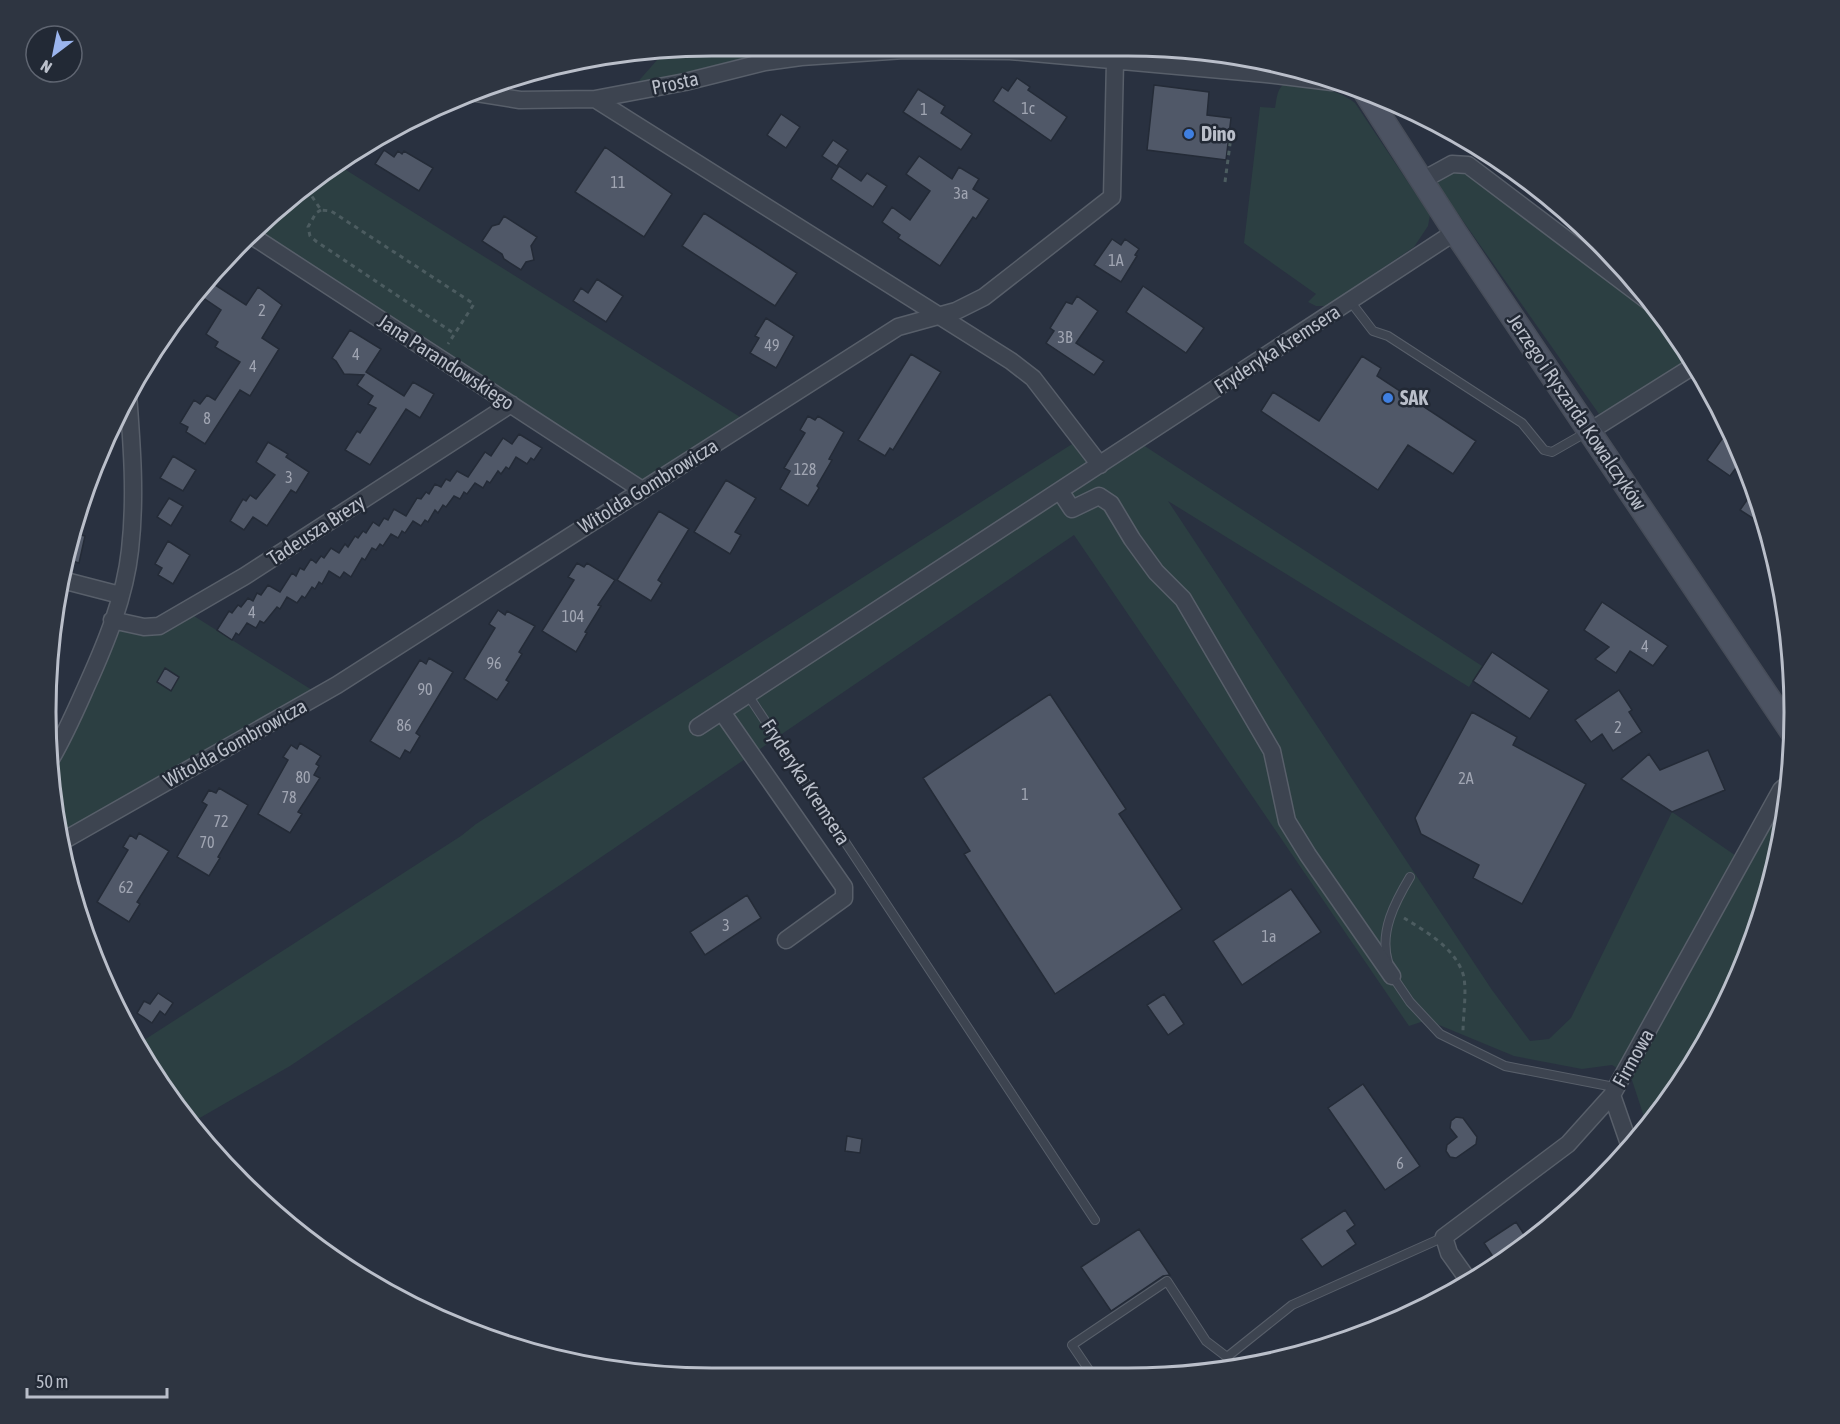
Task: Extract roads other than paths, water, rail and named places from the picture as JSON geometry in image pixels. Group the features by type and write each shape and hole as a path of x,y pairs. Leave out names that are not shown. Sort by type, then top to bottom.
{"main road":[{"name":"Jerzego i Ryszarda Kowalczyków","path":"1371,102 1455,232 1784,720"}],"street":[{"name":"Prosta","path":"488,95 520,100 595,99 685,82 765,62 816,56"},
{"name":"Prosta","path":"1070,56 1297,78"},
{"name":"Witolda Gombrowicza","path":"68,838 337,685 898,327 956,311 984,297 1112,197 1115,61"},
{"path":"595,99 1011,361 1033,378 1100,465"},
{"path":"1421,181 1452,164 1468,165 1627,285"},
{"name":"Fryderyka Kremsera","path":"748,695 1455,232"},
{"name":"Jana Parandowskiego","path":"257,239 642,490"},
{"path":"1590,430 1687,369"},
{"name":"Tadeusza Brezy","path":"112,620 144,627 159,626 245,576 511,404"},
{"path":"57,749 108,639 130,552 134,483 129,410"},
{"path":"1060,491 1072,509 1099,496 1111,504 1131,539 1156,572 1183,599 1272,751 1287,821 1392,976"},
{"path":"69,582 120,595"},
{"path":"698,727 748,695"},
{"path":"722,712 844,887 844,898 786,940"},
{"name":"Firmowa","path":"1444,1237 1568,1144 1614,1092 1780,791"},
{"path":"1614,1092 1627,1138"},
{"path":"1444,1237 1449,1252 1465,1276"}],"lane":[{"path":"1350,301 1373,331 1388,336 1522,423 1544,450 1552,452 1590,430"},
{"name":"Fryderyka Kremsera","path":"748,695 1095,1220"},
{"path":"1410,877 1392,912 1385,936 1386,956 1392,976 1410,1002 1440,1034 1504,1066 1614,1092"},
{"path":"1227,1358 1292,1305 1444,1237"},
{"path":"1088,1368 1072,1345 1167,1281 1206,1341 1229,1361"}],"place":[{"name":"Dino","path":"1189,134"},
{"name":"SAK","path":"1388,398"}]}
